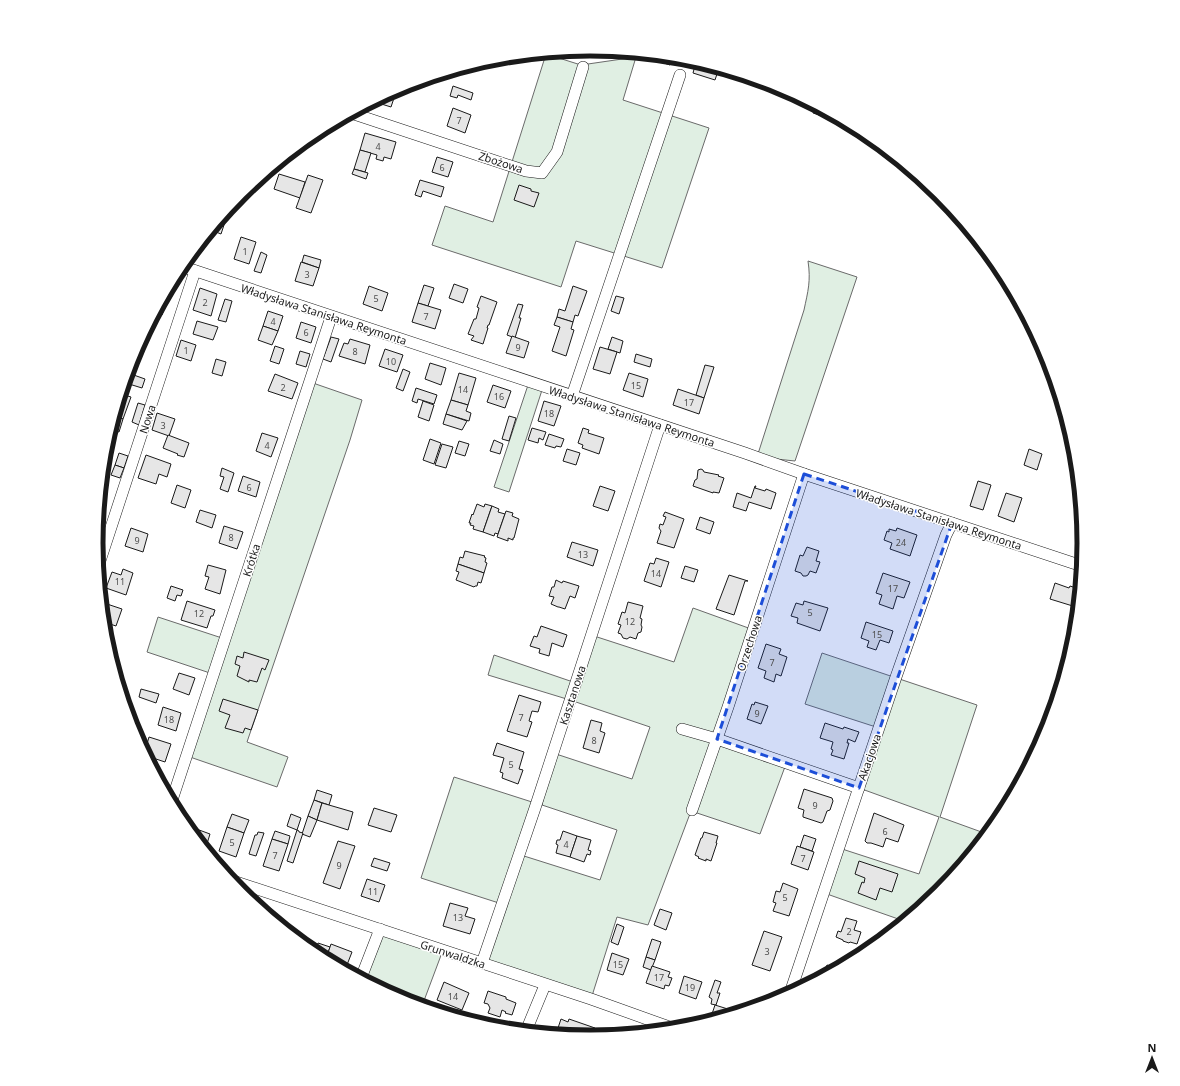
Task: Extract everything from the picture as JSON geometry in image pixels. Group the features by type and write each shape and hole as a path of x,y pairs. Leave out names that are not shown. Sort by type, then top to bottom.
{"street":[{"name":"Zbożowa","path":"358,115 526,171 542,173 557,152 583,67"},
{"path":"572,396 680,75"},
{"name":"Władysława Stanisława Reymonta","path":"188,268 1076,564"},
{"name":"Nowa","path":"103,551 195,271"},
{"name":"Krótka","path":"174,795 331,317"},
{"name":"Kasztanowa","path":"482,963 535,808 660,425"},
{"name":"Orzechowa","path":"692,810 717,739 804,474"},
{"name":"Akacjowa","path":"793,985 898,670 946,535 952,523"},
{"path":"682,729 717,739 859,788"},
{"name":"Grunwaldzka","path":"244,884 482,963 662,1025"},
{"path":"363,974 380,929"},
{"path":"528,1026 545,985"}],"highlighted area":[{"path":"804,474 952,523 859,788 717,739"}],"green space":[{"path":"556,57 581,65 636,58 623,100 709,128 662,268 576,241 561,287 432,245 445,206 493,222 545,58"},
{"path":"808,261 857,277 795,461 757,457 804,310 809,280"},
{"path":"310,382 362,400 350,440 247,742 288,757 277,787 187,756 210,673 147,652 158,617 225,639"},
{"path":"529,382 543,387 509,492 494,487"},
{"path":"693,608 754,630 717,739 786,764 760,834 691,811 648,925 617,917 591,999 482,963 502,904 421,878 454,777 532,802 524,856 600,880 617,830 542,805 553,753 632,779 650,727 570,700 488,675 494,655 576,683 591,635 674,662"},
{"path":"822,653 977,705 940,817 981,832 956,864 911,909 898,919 824,893 839,848 919,874 939,817 859,788 879,728 805,704"},
{"path":"380,929 443,950 424,1001 363,974"}],"building":[{"path":"656,60 671,63 670,65"},
{"path":"695,67 717,73 715,80 693,73"},
{"path":"453,86 473,93 471,100 458,95 457,98 450,96"},
{"path":"394,97 391,107 380,104"},
{"path":"453,108 471,115 465,133 447,126"},
{"path":"814,111 827,118 813,113"},
{"path":"365,133 396,142 391,159 384,157 383,161 376,159 377,155 360,150"},
{"path":"360,150 371,153 365,172 354,169"},
{"path":"437,157 453,162 448,177 432,172"},
{"path":"354,169 368,173 366,179 352,174"},
{"path":"279,174 305,182 300,198 274,189"},
{"path":"308,175 323,180 311,213 296,208"},
{"path":"420,180 444,187 441,197 423,191 421,197 415,195"},
{"path":"519,185 539,193 534,207 514,200"},
{"path":"226,220 221,234 216,232"},
{"path":"241,237 256,242 249,264 234,259"},
{"path":"261,252 267,255 261,273 254,271"},
{"path":"304,255 321,260 319,268 302,262"},
{"path":"301,262 319,268 313,286 295,281"},
{"path":"454,284 468,289 463,303 449,298"},
{"path":"424,285 434,288 428,306 418,303"},
{"path":"369,286 388,293 382,311 363,304"},
{"path":"573,286 587,291 578,316 575,315 573,322 557,317 559,309 565,311"},
{"path":"200,288 217,294 211,316 193,310"},
{"path":"481,296 497,302 487,328 483,344 471,340 474,336 468,334 474,319 476,319 479,308 477,307"},
{"path":"616,296 624,298 619,314 611,311"},
{"path":"225,299 232,301 226,322 218,320"},
{"path":"418,303 441,310 435,329 412,322"},
{"path":"166,304 162,315 160,314"},
{"path":"518,304 523,305 515,338 507,335"},
{"path":"268,311 283,316 278,331 263,326"},
{"path":"557,317 573,322 571,329 574,330 566,356 552,351 560,327 554,325"},
{"path":"197,321 218,327 213,340 193,334"},
{"path":"301,322 316,327 311,343 296,338"},
{"path":"263,326 278,331 272,345 258,340"},
{"path":"512,336 529,342 524,358 506,353"},
{"path":"331,337 339,339 331,362 323,359"},
{"path":"612,337 623,341 620,353 608,349"},
{"path":"350,339 370,345 365,364 339,356 344,343 348,344"},
{"path":"181,340 196,345 191,361 176,356"},
{"path":"275,346 284,349 279,364 270,361"},
{"path":"600,347 617,352 610,374 593,369"},
{"path":"385,349 403,355 397,372 379,366"},
{"path":"300,351 310,354 306,367 296,364"},
{"path":"636,354 652,359 650,367 634,362"},
{"path":"216,359 226,362 222,376 212,373"},
{"path":"430,363 446,368 441,385 425,379"},
{"path":"705,365 714,367 704,398 696,395"},
{"path":"403,369 410,372 403,391 396,388"},
{"path":"459,373 476,378 468,405 451,400"},
{"path":"629,373 648,379 643,397 623,390"},
{"path":"275,374 298,383 292,399 268,391"},
{"path":"133,375 145,379 142,388 130,384"},
{"path":"493,385 511,391 505,408 487,402"},
{"path":"416,388 437,395 434,404 418,399 417,403 412,401"},
{"path":"678,389 704,398 699,414 673,405"},
{"path":"126,396 131,397 123,419 120,418"},
{"path":"451,400 468,405 466,411 471,413 469,421 446,414"},
{"path":"423,401 434,405 429,421 418,417"},
{"path":"544,401 561,406 554,426 538,421"},
{"path":"138,403 145,405 139,425 132,422"},
{"path":"157,413 175,419 169,436 152,430"},
{"path":"446,414 467,421 462,430 443,424"},
{"path":"509,416 516,418 509,441 502,439"},
{"path":"120,418 123,419 119,432 116,431"},
{"path":"532,428 546,432 543,440 539,438 538,443 528,440"},
{"path":"583,428 589,430 588,433 604,438 599,454 582,448 583,445 578,443"},
{"path":"262,433 278,438 271,457 256,451"},
{"path":"549,434 564,439 561,447 556,446 555,448 545,445"},
{"path":"168,435 189,443 184,457 163,448"},
{"path":"430,439 441,443 434,464 423,460"},
{"path":"494,440 503,444 500,454 490,451"},
{"path":"459,441 469,444 465,456 455,453"},
{"path":"442,444 453,447 446,468 435,465"},
{"path":"567,449 580,453 576,465 563,461"},
{"path":"1029,449 1042,454 1037,470 1024,465"},
{"path":"119,453 128,456 124,468 115,465"},
{"path":"146,455 171,464 167,477 159,474 156,484 138,478"},
{"path":"115,465 124,468 120,478 111,475"},
{"path":"222,468 234,473 228,492 220,489 224,477 220,476"},
{"path":"701,469 704,472 719,475 718,476 724,478 719,493 713,493 693,486 695,480 697,479 698,470"},
{"path":"243,476 260,482 256,497 238,491"},
{"path":"978,481 991,485 983,510 970,506"},
{"path":"177,485 191,490 185,508 171,503"},
{"path":"600,486 615,491 608,511 593,506"},
{"path":"755,486 755,488 765,491 766,489 776,493 771,509 749,502 746,511 733,507 737,493 751,498"},
{"path":"1006,493 1022,498 1014,522 998,516"},
{"path":"477,504 484,507 485,504 492,506 483,532 473,529 474,526 470,525 471,523 469,523"},
{"path":"492,506 499,509 498,512 505,514 498,534 495,533 494,536 483,532"},
{"path":"200,510 216,515 212,528 196,522"},
{"path":"506,511 513,513 512,516 519,519 513,540 508,538 508,541 497,537"},
{"path":"665,512 684,519 674,548 657,543 661,531 659,528 660,524 663,525 666,517 663,516"},
{"path":"700,517 714,522 710,534 696,529"},
{"path":"224,526 243,532 237,549 219,543"},
{"path":"131,528 148,534 143,552 125,546"},
{"path":"897,528 917,535 910,556 890,549 892,543 884,540 887,531 889,532 889,529 896,531"},
{"path":"572,542 598,550 593,566 567,557"},
{"path":"807,547 819,551 816,561 820,562 816,573 810,571 808,575 803,576 801,573 795,571 800,555 803,556"},
{"path":"465,551 485,556 485,562 487,563 484,573 458,564 460,557 463,558"},
{"path":"656,558 669,562 661,587 644,581 650,563 654,564"},
{"path":"458,564 484,573 481,583 478,582 477,586 474,587 456,580 459,572 456,571"},
{"path":"208,565 226,570 220,594 205,589 209,577 205,576"},
{"path":"685,566 698,570 694,582 681,578"},
{"path":"123,569 133,573 126,595 106,588 112,572 121,575"},
{"path":"883,573 910,582 904,598 897,596 893,609 879,604 882,595 876,593"},
{"path":"729,575 748,581 745,581 734,615 716,609"},
{"path":"556,580 562,583 563,581 579,586 575,598 570,596 565,609 551,604 554,597 549,596"},
{"path":"1055,583 1069,588 1070,586 1075,588 1073,606 1050,599"},
{"path":"171,586 183,590 181,596 177,595 175,601 167,598"},
{"path":"187,601 215,610 213,616 211,616 207,628 181,620"},
{"path":"804,601 828,608 820,631 797,623 798,618 791,616 796,603 803,605"},
{"path":"628,602 643,606 640,618 642,619 641,632 638,633 636,639 630,637 627,639 623,638 621,634 618,633 621,625 618,624 622,612 625,613"},
{"path":"107,604 122,609 116,626 110,624"},
{"path":"866,622 893,631 889,643 880,640 876,650 867,647 869,641 861,638"},
{"path":"541,626 567,635 563,647 552,643 549,656 539,653 540,649 530,646 534,636 537,637"},
{"path":"766,644 781,649 779,654 787,657 781,676 776,674 774,682 764,678 766,671 758,668"},
{"path":"244,652 269,660 265,670 262,668 257,682 249,680 249,682 237,676 240,666 235,664 237,656 243,658"},
{"path":"179,673 195,678 189,695 173,689"},
{"path":"141,689 159,694 156,703 139,697"},
{"path":"519,695 541,702 538,712 532,711 529,721 532,722 527,737 507,731"},
{"path":"223,699 258,710 251,730 245,728 243,733 225,728 230,715 219,711"},
{"path":"755,702 768,706 761,724 747,719 752,704 754,705"},
{"path":"163,707 181,713 176,731 158,725"},
{"path":"591,720 602,723 600,731 605,733 599,753 583,748"},
{"path":"825,723 859,732 855,742 848,739 847,743 849,743 844,759 831,755 833,750 831,749 833,742 820,738"},
{"path":"149,737 171,744 165,762 153,758 147,744"},
{"path":"497,743 524,752 519,769 523,770 518,784 502,778 503,773 500,772 504,758 493,755"},
{"path":"804,789 832,798 833,801 830,810 827,811 823,822 821,823 803,817 804,810 798,808"},
{"path":"317,790 332,795 329,805 314,800"},
{"path":"314,800 322,803 317,820 308,816"},
{"path":"322,803 353,812 348,830 317,820"},
{"path":"374,808 397,815 391,832 368,825"},
{"path":"874,813 904,825 898,842 886,838 883,847 867,843 865,841"},
{"path":"232,814 249,820 244,833 227,827"},
{"path":"291,814 301,818 297,830 287,826"},
{"path":"308,816 317,820 310,837 302,834"},
{"path":"227,827 244,833 236,857 219,851"},
{"path":"196,829 210,834 207,843"},
{"path":"297,830 303,833 293,863 287,861"},
{"path":"275,831 290,836 288,844 272,839"},
{"path":"563,831 577,836 570,857 556,853 558,845 556,844 557,840 560,840"},
{"path":"258,832 264,833 256,856 249,854 255,835 257,835"},
{"path":"704,832 718,836 711,861 698,858 699,857 695,855"},
{"path":"804,835 816,839 812,851 800,847"},
{"path":"577,836 591,840 588,850 591,851 590,855 587,854 584,862 570,857"},
{"path":"272,839 288,844 279,871 263,866"},
{"path":"338,841 355,846 340,889 323,883"},
{"path":"797,846 814,852 808,870 791,864"},
{"path":"374,858 390,863 387,871 371,866"},
{"path":"859,861 898,874 892,892 880,888 876,900 858,893 862,882 864,883 865,878 855,874"},
{"path":"367,879 385,885 379,902 361,896"},
{"path":"783,883 798,889 789,916 773,911 776,903 773,902 776,891 780,892"},
{"path":"450,903 468,908 465,916 475,919 470,934 443,926"},
{"path":"660,909 672,913 666,930 654,925"},
{"path":"846,918 857,921 854,930 861,932 857,944 843,941 836,937 838,931 841,932"},
{"path":"617,924 624,927 618,945 611,942"},
{"path":"764,931 782,937 770,971 752,965"},
{"path":"652,939 661,942 655,960 646,957"},
{"path":"318,943 330,947 328,954 317,946"},
{"path":"331,944 352,952 347,965 328,954"},
{"path":"612,953 629,959 623,975 607,970"},
{"path":"646,957 655,960 651,970 643,967"},
{"path":"652,966 670,972 668,977 672,978 669,986 665,985 664,989 646,983"},
{"path":"684,976 702,982 696,999 679,993"},
{"path":"715,980 721,982 717,993 720,993 716,1005 711,1004 712,999 709,997"},
{"path":"444,982 469,993 462,1010 437,1000"},
{"path":"488,991 506,997 506,999 516,1003 512,1015 505,1013 506,1012 502,1010 500,1017 488,1013 490,1008 488,1004 484,1003"},
{"path":"715,1005 729,1009 716,1013 712,1014"},
{"path":"561,1019 568,1022 569,1019 595,1028 594,1030 590,1030 558,1029"}]}
